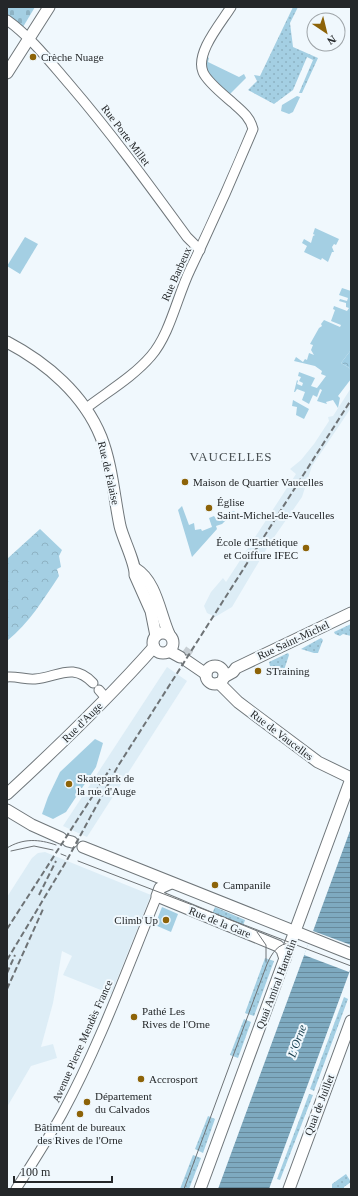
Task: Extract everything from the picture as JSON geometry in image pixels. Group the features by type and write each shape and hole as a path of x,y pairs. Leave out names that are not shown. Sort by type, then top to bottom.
{"main road":[{"path":"7,74 49,7"},
{"name":"Rue de Falaise","path":"7,342 50,370 72,390 93,420 104,445 121,528 136,569 135,575 151,611 155,641"},
{"name":"Rue de Falaise","path":"136,569 141,572 154,593 170,643"},
{"name":"Rue Saint-Michel","path":"208,671 215,666 222,676 351,613"},
{"path":"170,643 160,652 155,641 161,633 185,656 208,671"},
{"name":"Rue d'Auge","path":"7,794 85,720 99,690 136,668 155,641"},
{"name":"Rue de Vaucelles","path":"208,671 207,679 211,684 222,676 238,702 318,762 351,778"},
{"name":"Quai Amiral Hamelin","path":"200,1189 351,778"},
{"name":"Rue de la Gare","path":"7,810 32,825 135,868 157,883 278,946 282,950 285,958"},
{"name":"Rue de la Gare","path":"157,883 171,883 351,954"},
{"name":"Quai de Juillet","path":"289,1189 351,1021"}],"street":[{"name":"Rue Barbeux","path":"85,409 132,374 152,356 162,338 253,129 251,122 246,115 205,76 201,64 204,50 231,7"},
{"name":"Rue Porte Millet","path":"7,20 29,38 107,128 187,237 200,250"},
{"path":"7,677 36,679 72,671 81,673 99,690"},
{"name":"Avenue Pierre Mendès France","path":"16,1189 62,1115 82,1074 109,1014 157,883"}],"shaded area":[{"path":"351,388 351,408 312,466 302,497 270,543 232,607 215,617 207,613 204,606 211,592 223,578 226,582 296,474 290,469 301,460 314,444 329,421 328,417 333,416"},
{"path":"167,667 187,681 87,837 63,826"},
{"path":"45,852 151,895 111,994 63,975 72,956 62,951 53,1003 41,1047 53,1044 57,1058 31,1066 7,1107 7,897 32,858 38,853"}],"green space":[{"path":"7,7 35,7 23,27 7,15"},
{"path":"293,7 298,7 290,23 293,47 318,58 302,93 299,93 313,60 307,57 293,90 274,104 248,90 257,81 254,75 260,76"},
{"path":"206,56 209,58 208,62 239,77 244,74 246,78 230,94 209,74"},
{"path":"297,96 300,97 293,112 289,114 281,111 282,105"},
{"path":"315,228 339,239 336,245 334,244 332,247 334,252 332,252 328,262 322,258 321,260 304,252 307,246 302,243 304,239 311,243 313,236 315,235 313,234"},
{"path":"25,237 38,244 20,274 7,266"},
{"path":"342,288 351,291 351,350 341,363 351,369 351,379 338,396 340,398 338,408 333,400 326,402 327,404 317,401 322,390 320,389 317,397 313,395 309,404 302,400 305,392 297,389 294,392 297,380 297,384 302,386 303,383 299,381 301,377 298,376 299,372 315,378 311,386 317,388 326,376 321,374 322,371 315,366 294,361 296,357 303,362 305,359 307,360 309,353 314,355 311,350 313,345 310,344 319,328 322,326 321,324 324,320 340,327 341,325 331,321 335,310 333,309 334,306 347,311 349,308 346,307 346,303 339,301 340,299 347,301 348,298 339,295"},
{"path":"351,350 351,369 341,363"},
{"path":"293,400 309,409 304,419 296,415 297,407 292,406"},
{"path":"182,506 189,525 194,523 195,530 201,529 202,531 212,527 209,518 214,516 216,519 220,518 219,515 235,511 222,524 216,526 217,529 192,557 178,510"},
{"path":"40,529 62,550 59,556 61,567 57,569 59,576 42,602 23,626 7,641 7,559"},
{"path":"351,624 351,636 343,634 340,636 335,634 334,632"},
{"path":"321,638 323,640 318,653 301,649"},
{"path":"288,653 289,655 283,673 274,666 270,666 269,662"},
{"name":"Skatepark de la rue d'Auge","path":"95,739 103,743 96,767 66,812 53,819 42,814 60,772"},
{"name":"Climb Up","path":"162,907 178,914 171,932 155,925"},
{"path":"215,907 245,920 242,929 211,916"},
{"path":"265,958 274,961 254,1016 245,1013"},
{"path":"344,997 348,999 314,1091 310,1089"},
{"path":"244,1019 251,1022 238,1058 230,1055"},
{"path":"309,1094 313,1095 280,1180 277,1179"},
{"path":"208,1116 215,1119 203,1153 195,1149"},
{"path":"193,1155 201,1158 189,1189 180,1189"},
{"path":"346,1174 351,1182 344,1187 344,1189 332,1189 332,1184"}],"water":[{"name":"L'Orne","path":"351,828 351,968 269,1189 218,1189"}],"pier":[{"path":"313,931 351,945 351,968 349,972 304,955"}],"tunnel":[{"path":"183,651 190,656"}],"tram line":[{"path":"7,848 19,842 31,840 56,845"},
{"path":"11,851 34,846 53,850"},
{"path":"61,854 66,856"},
{"path":"78,861 351,966"},
{"path":"257,932 266,945 266,961"},
{"path":"184,1189 267,964 276,949 286,943 291,943"}],"railway":[{"path":"7,960 67,860 118,766 351,400"},
{"path":"7,929 110,769"},
{"path":"39,895 56,861"},
{"path":"7,989 44,907"},
{"path":"7,973 15,955"}],"place":[{"name":"Crèche Nuage","path":"33,57"},
{"name":"Maison de Quartier Vaucelles","path":"185,482"},
{"name":"Église Saint-Michel-de-Vaucelles","path":"209,508"},
{"name":"École d'Esthétique et Coiffure IFEC","path":"306,548"},
{"name":"STraining","path":"258,671"},
{"name":"Skatepark de la rue d'Auge","path":"69,784"},
{"name":"Campanile","path":"215,885"},
{"name":"Climb Up","path":"166,920"},
{"name":"Pathé Les Rives de l'Orne","path":"134,1017"},
{"name":"Accrosport","path":"141,1079"},
{"name":"Département du Calvados","path":"87,1102"},
{"name":"Bâtiment de bureaux des Rives de l'Orne","path":"80,1114"}],"district":[{"name":"VAUCELLES","path":"231,456"}]}
